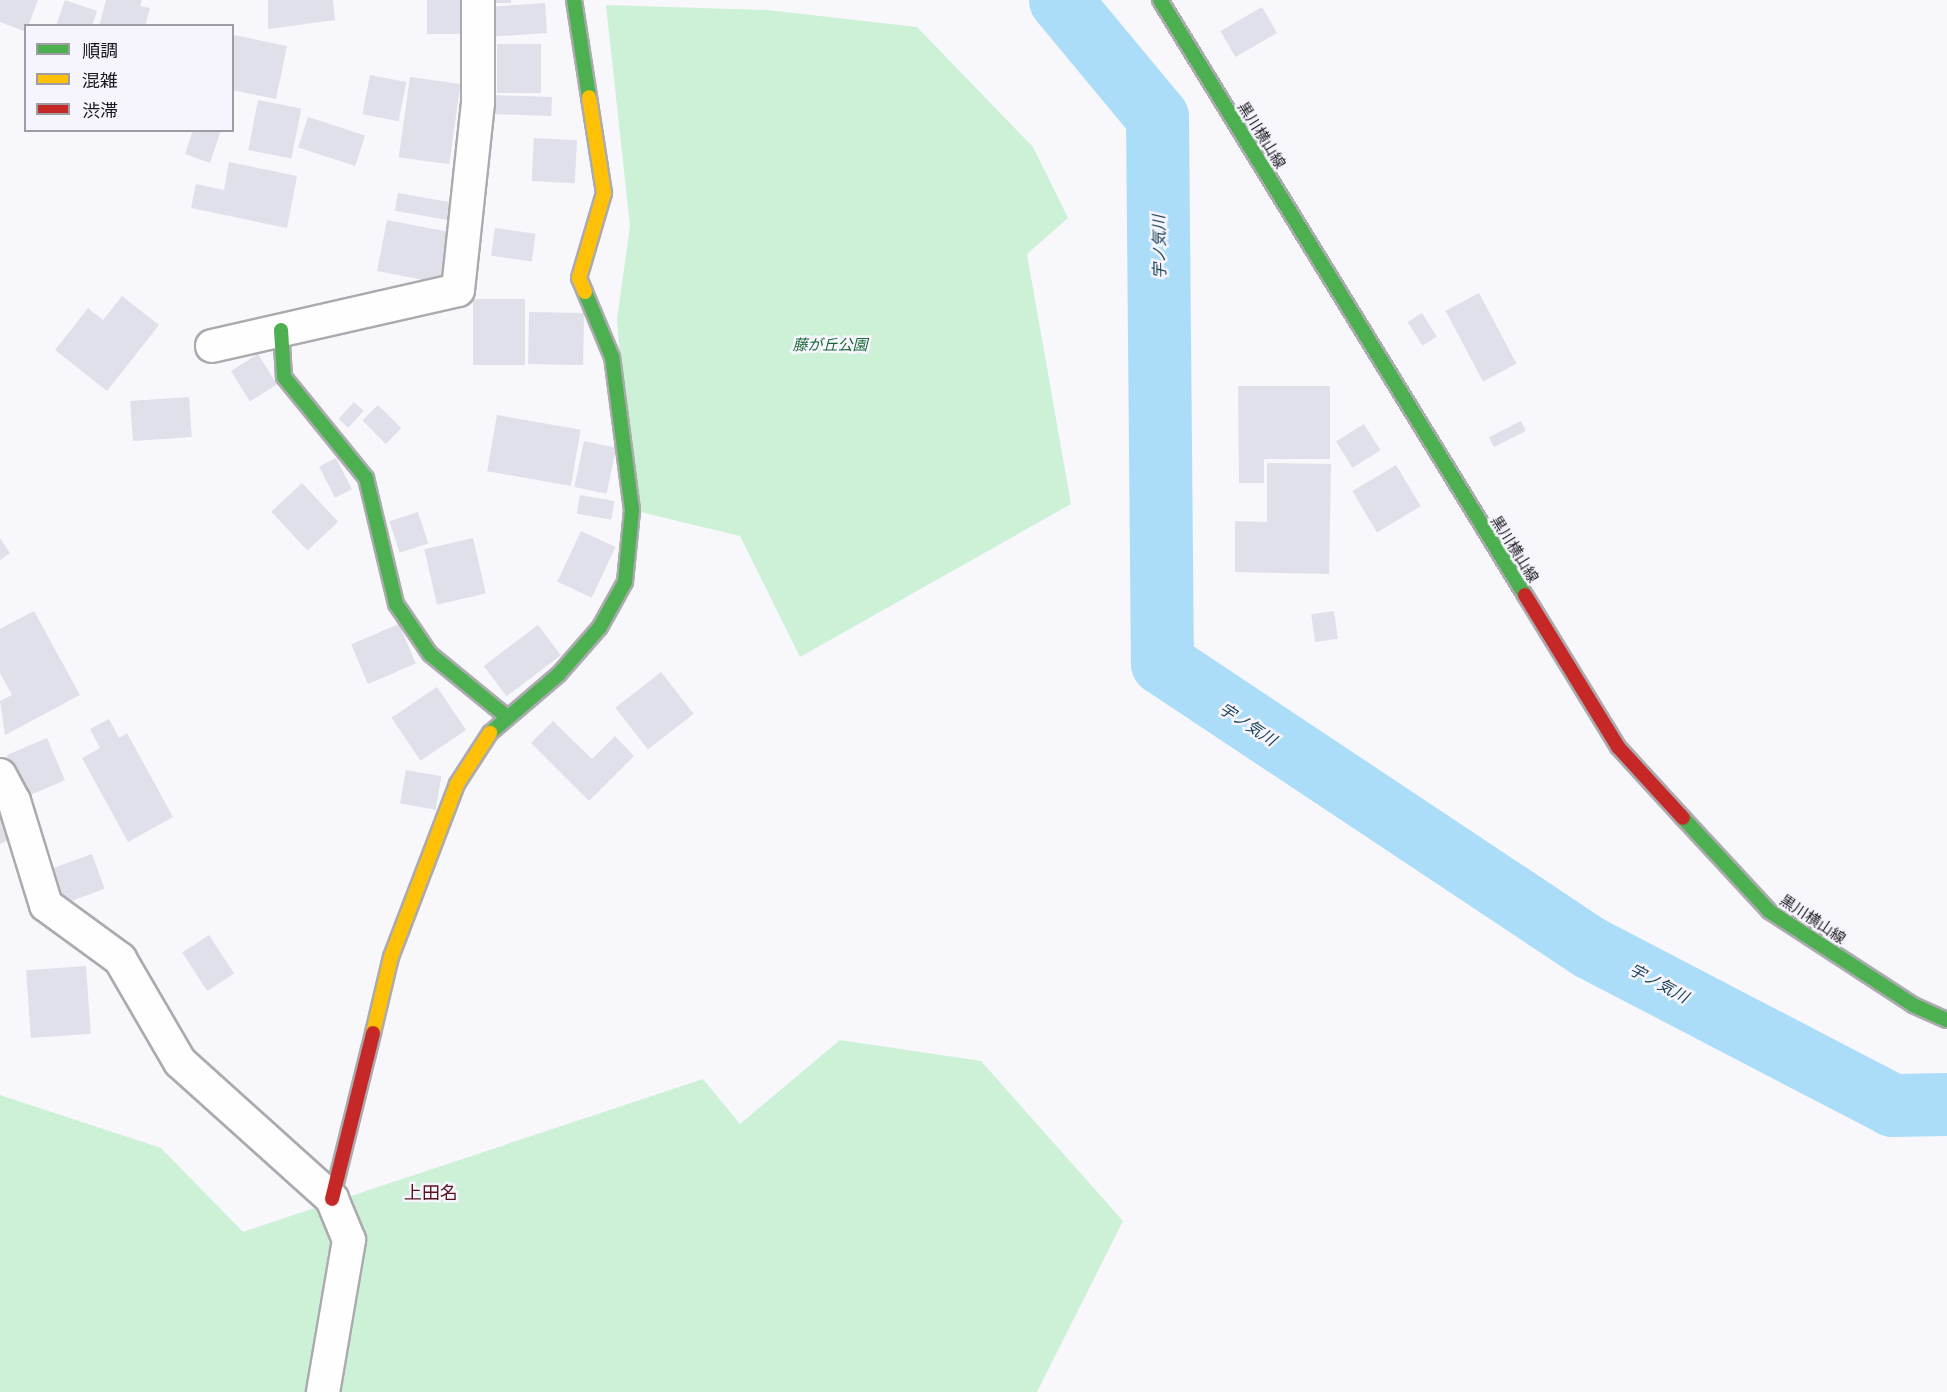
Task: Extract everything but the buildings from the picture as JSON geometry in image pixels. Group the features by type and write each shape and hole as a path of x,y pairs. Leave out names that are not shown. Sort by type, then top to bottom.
{"street":[{"path":"212,346 458,290 478,103 478,0"},
{"path":"332,1199 391,957 457,784 486,736 559,674 600,627 626,572 632,510 612,357 579,278 604,193 573,0"},
{"name":"黒川横山線","path":"1160,0 1618,747 1769,911 1913,1005 1947,1020"},
{"path":"281,330 284,377 366,478 396,604 430,654 507,717"},
{"path":"0,775 14,801 46,905 120,959 180,1062 332,1199 349,1240 323,1392"}],"green space":[{"name":"藤が丘公園","path":"606,5 767,10 917,27 1033,147 1068,218 1027,254 1071,504 800,657 740,536 632,510 617,319 630,226"},
{"path":"840,1040 981,1061 1123,1221 1037,1392 0,1392 0,1095 161,1148 243,1232 703,1079 740,1124"}],"waterway":[{"name":"宇ノ気川","path":"1060,0 1157,117 1162,663 1589,947 1892,1105 1947,1104"}],"traffic: fast":[{"path":"574,0 589,97"},
{"path":"1160,0 1525,595"},
{"path":"490,733 559,674 600,627 625,582 632,510 612,357 585,292"},
{"path":"281,330 284,377 366,478 396,604 430,654 507,717"},
{"path":"1683,818 1769,911 1913,1005 1947,1020"}],"traffic: slow":[{"path":"585,292 579,278 604,193 589,97"},
{"path":"373,1033 391,957 457,784 490,733"}],"traffic: jam":[{"path":"1525,595 1618,747 1683,818"},
{"path":"332,1199 373,1033"}],"district":[{"name":"上田名","path":"431,1193"}]}
